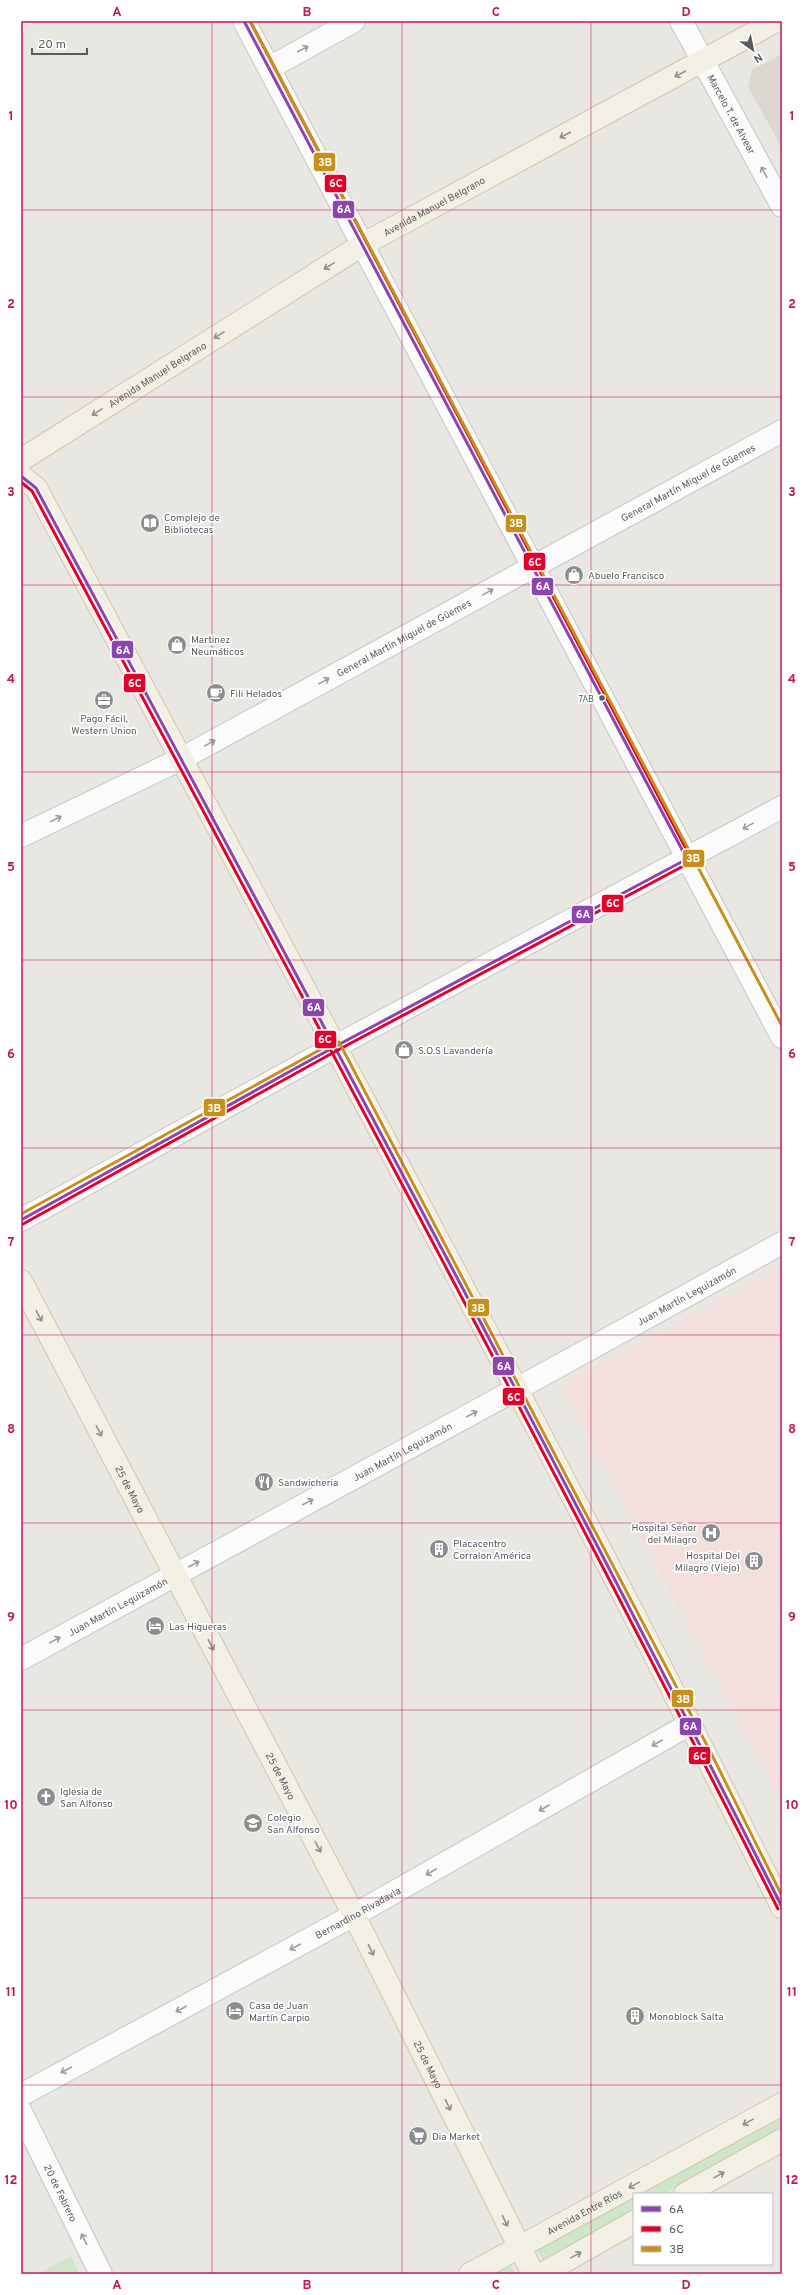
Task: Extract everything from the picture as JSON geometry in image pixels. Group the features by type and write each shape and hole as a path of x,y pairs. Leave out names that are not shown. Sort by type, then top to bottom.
{"main road":[{"name":"Avenida Manuel Belgrano","path":"21,460 362,245 776,21"},
{"path":"21,476 36,488 336,1046 690,1724 782,1907"},
{"name":"25 de Mayo","path":"21,1281 174,1575 354,1915 518,2247 533,2274"},
{"name":"Avenida Entre Ríos","path":"470,2274 782,2104"},
{"path":"687,2193 782,2140"},
{"path":"542,2274 633,2223"}],"street":[{"path":"244,21 782,1037"},
{"path":"269,68 354,21"},
{"name":"Marcelo T. de Alvear","path":"681,21 782,206"},
{"name":"General Martín Miguel de Güemes","path":"21,836 181,759 782,431"},
{"path":"21,1220 336,1046 782,807"},
{"name":"Juan Martín Leguizamón","path":"21,1659 516,1390 782,1243"},
{"name":"Bernardino Rivadavia","path":"21,2095 354,1915 690,1724"},
{"name":"20 de Febrero","path":"21,2112 101,2274"}],"shaded area":[{"path":"782,54 782,148 748,87 752,70"},
{"name":"Hospital Señor del Milagro","path":"782,1267 782,1802 564,1392 567,1382"}],"green space":[{"path":"782,2112 782,2129 666,2193 635,2193"},
{"path":"633,2194 633,2212 543,2261 536,2248"},
{"path":"71,2256 80,2274 38,2274"},
{"path":"509,2262 516,2274 487,2274"}],"transit line":[{"name":"6A","path":"21,1220 336,1046 687,859 244,21"},
{"name":"6C","path":"23,1224 338,1050 689,863 692,860 250,21"},
{"name":"3B","path":"250,21 782,1026"},
{"name":"6A","path":"21,476 36,488 320,1018 600,1550 782,1907"},
{"name":"6C","path":"21,482 32,491 409,1198 595,1552 778,1909"},
{"name":"3B","path":"21,1214 334,1042 339,1042 710,1751 782,1896"}],"place":[{"name":"Complejo de Bibliotecas","path":"150,523"},
{"name":"Abuelo Francisco","path":"574,575"},
{"name":"Martinez Neumáticos","path":"177,645"},
{"name":"Fili Helados","path":"216,693"},
{"name":"7AB","path":"602,698"},
{"name":"Pago Fácil, Western Union","path":"104,700"},
{"name":"S.O.S Lavandería","path":"404,1050"},
{"name":"Sandwicheria","path":"264,1482"},
{"name":"Hospital Señor del Milagro","path":"711,1533"},
{"name":"Placacentro Corralon América","path":"439,1549"},
{"name":"Hospital Del Milagro (Viejo)","path":"754,1561"},
{"name":"Las Higueras","path":"155,1626"},
{"name":"Iglesia de San Alfonso","path":"46,1797"},
{"name":"Colegio San Alfonso","path":"253,1823"},
{"name":"Casa de Juan Martín Carpio","path":"235,2011"},
{"name":"Monoblock Salta","path":"635,2016"},
{"name":"Dia Market","path":"418,2136"}]}
